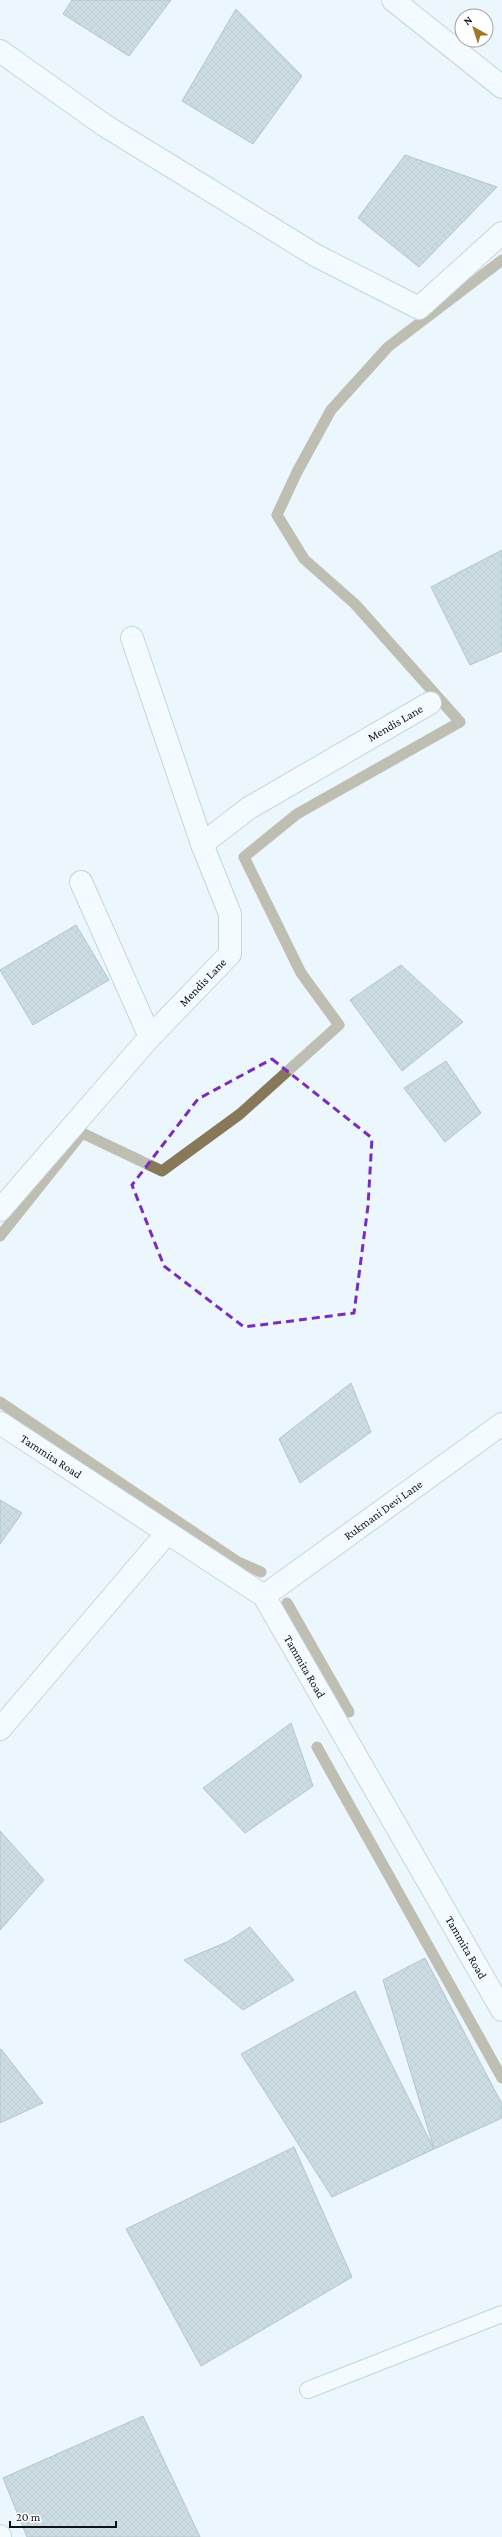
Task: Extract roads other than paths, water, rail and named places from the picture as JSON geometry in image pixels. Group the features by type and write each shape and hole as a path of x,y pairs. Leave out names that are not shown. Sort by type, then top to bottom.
{"street":[{"path":"393,0 502,87"},
{"path":"0,51 104,125 315,255 419,308 502,233"},
{"path":"132,638 202,844"},
{"name":"Mendis Lane","path":"0,1210 150,1037 230,954 230,914 202,844 249,808 430,703"},
{"path":"81,882 150,1037"},
{"name":"Tammita Road","path":"0,1423 264,1596 502,2010"},
{"name":"Rukmani Devi Lane","path":"264,1596 502,1424"},
{"path":"0,1729 167,1533"}],"lane":[{"path":"308,2390 502,2314"}],"waterway":[{"path":"0,1236 82,1133 162,1171 240,1114 339,1025 301,973 244,857 297,814 460,722 355,604 304,559 277,515 297,472 331,410 388,347 502,260"},
{"path":"0,1402 238,1562 261,1572"},
{"path":"287,1603 349,1712"},
{"path":"317,1747 502,2078"}]}
